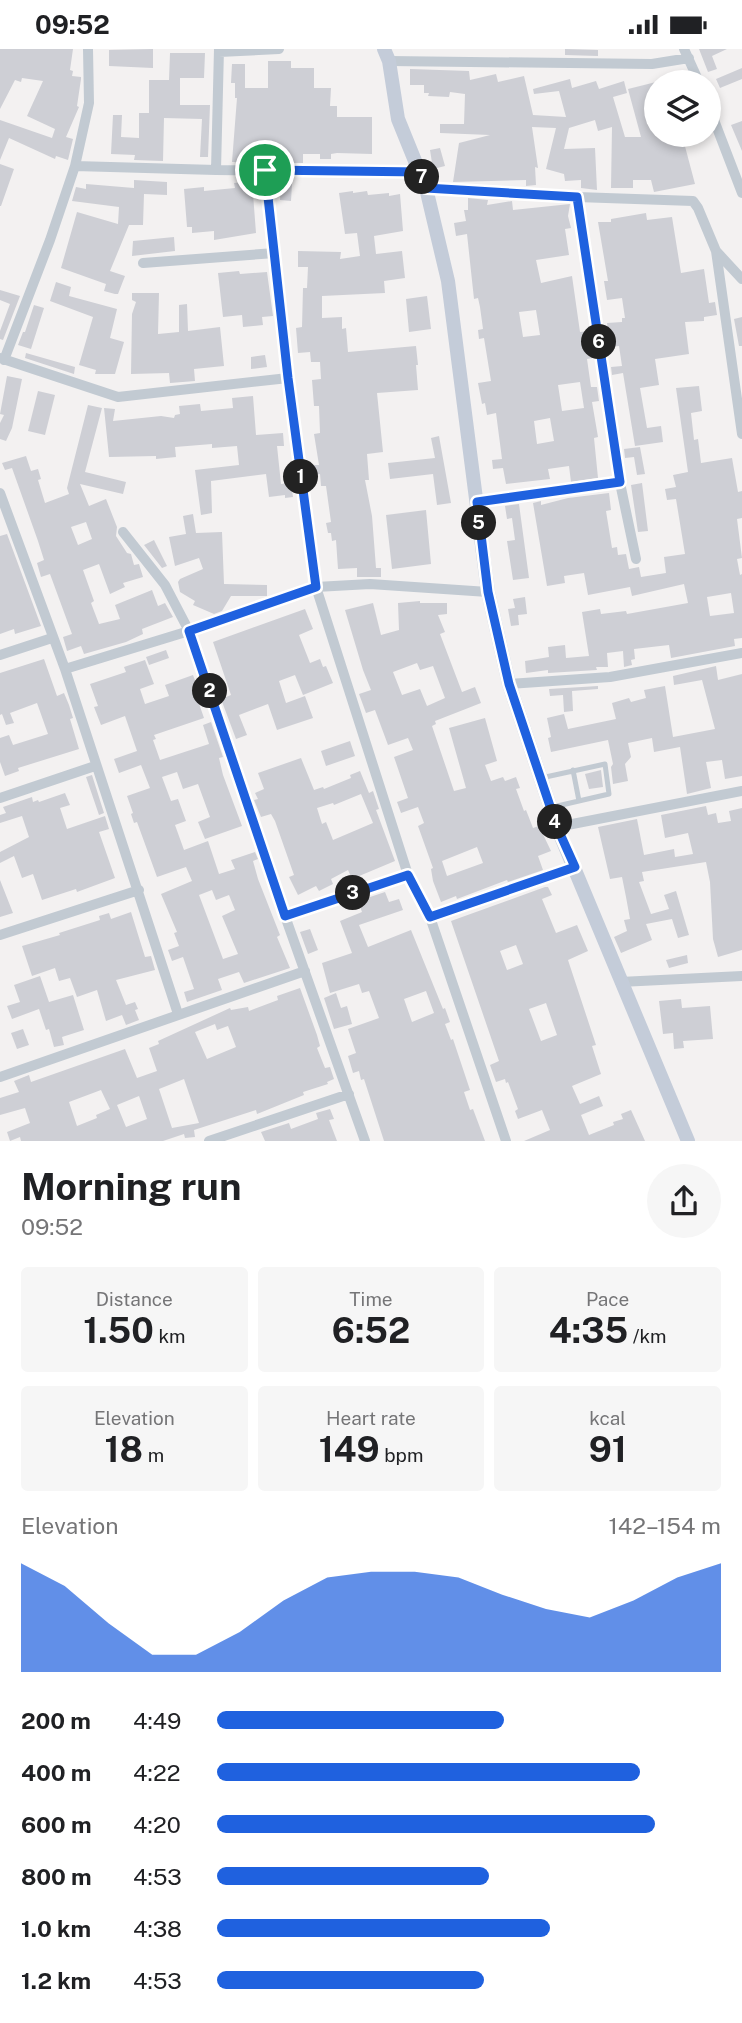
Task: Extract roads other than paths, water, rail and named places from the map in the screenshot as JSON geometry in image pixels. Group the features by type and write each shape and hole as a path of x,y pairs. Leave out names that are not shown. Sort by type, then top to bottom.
{"main road":[{"path":"386,55 398,119 426,188 454,316 488,592 509,684 557,827 688,1141"}],"street":[{"path":"89,49 89,103 75,166 50,240 2,359 118,397 288,378"},
{"path":"216,170 219,51 279,49"},
{"path":"386,55 652,64 686,53 694,70"},
{"path":"721,138 742,193"},
{"path":"75,166 421,172"},
{"path":"265,170 288,378 316,587 408,875 430,917 506,1141"},
{"path":"426,188 692,201 698,208 716,251 742,434"},
{"path":"577,197 620,482 636,558"},
{"path":"716,251 742,279"},
{"path":"144,263 275,253"},
{"path":"477,502 620,482"},
{"path":"0,493 3,508 65,669 178,1014"},
{"path":"122,532 165,585 189,631 285,916 365,1141"},
{"path":"65,669 189,631 316,587 370,584 488,592"},
{"path":"0,655 52,638"},
{"path":"509,684 610,677 742,653"},
{"path":"0,798 95,766"},
{"path":"557,827 742,790"},
{"path":"430,917 575,867"},
{"path":"285,916 408,875"},
{"path":"0,935 139,890"},
{"path":"0,1076 305,971"},
{"path":"620,982 742,976"},
{"path":"209,1141 349,1094"}],"lane":[{"path":"541,778 605,764 609,793 551,807"},
{"path":"573,771 579,801"}]}
